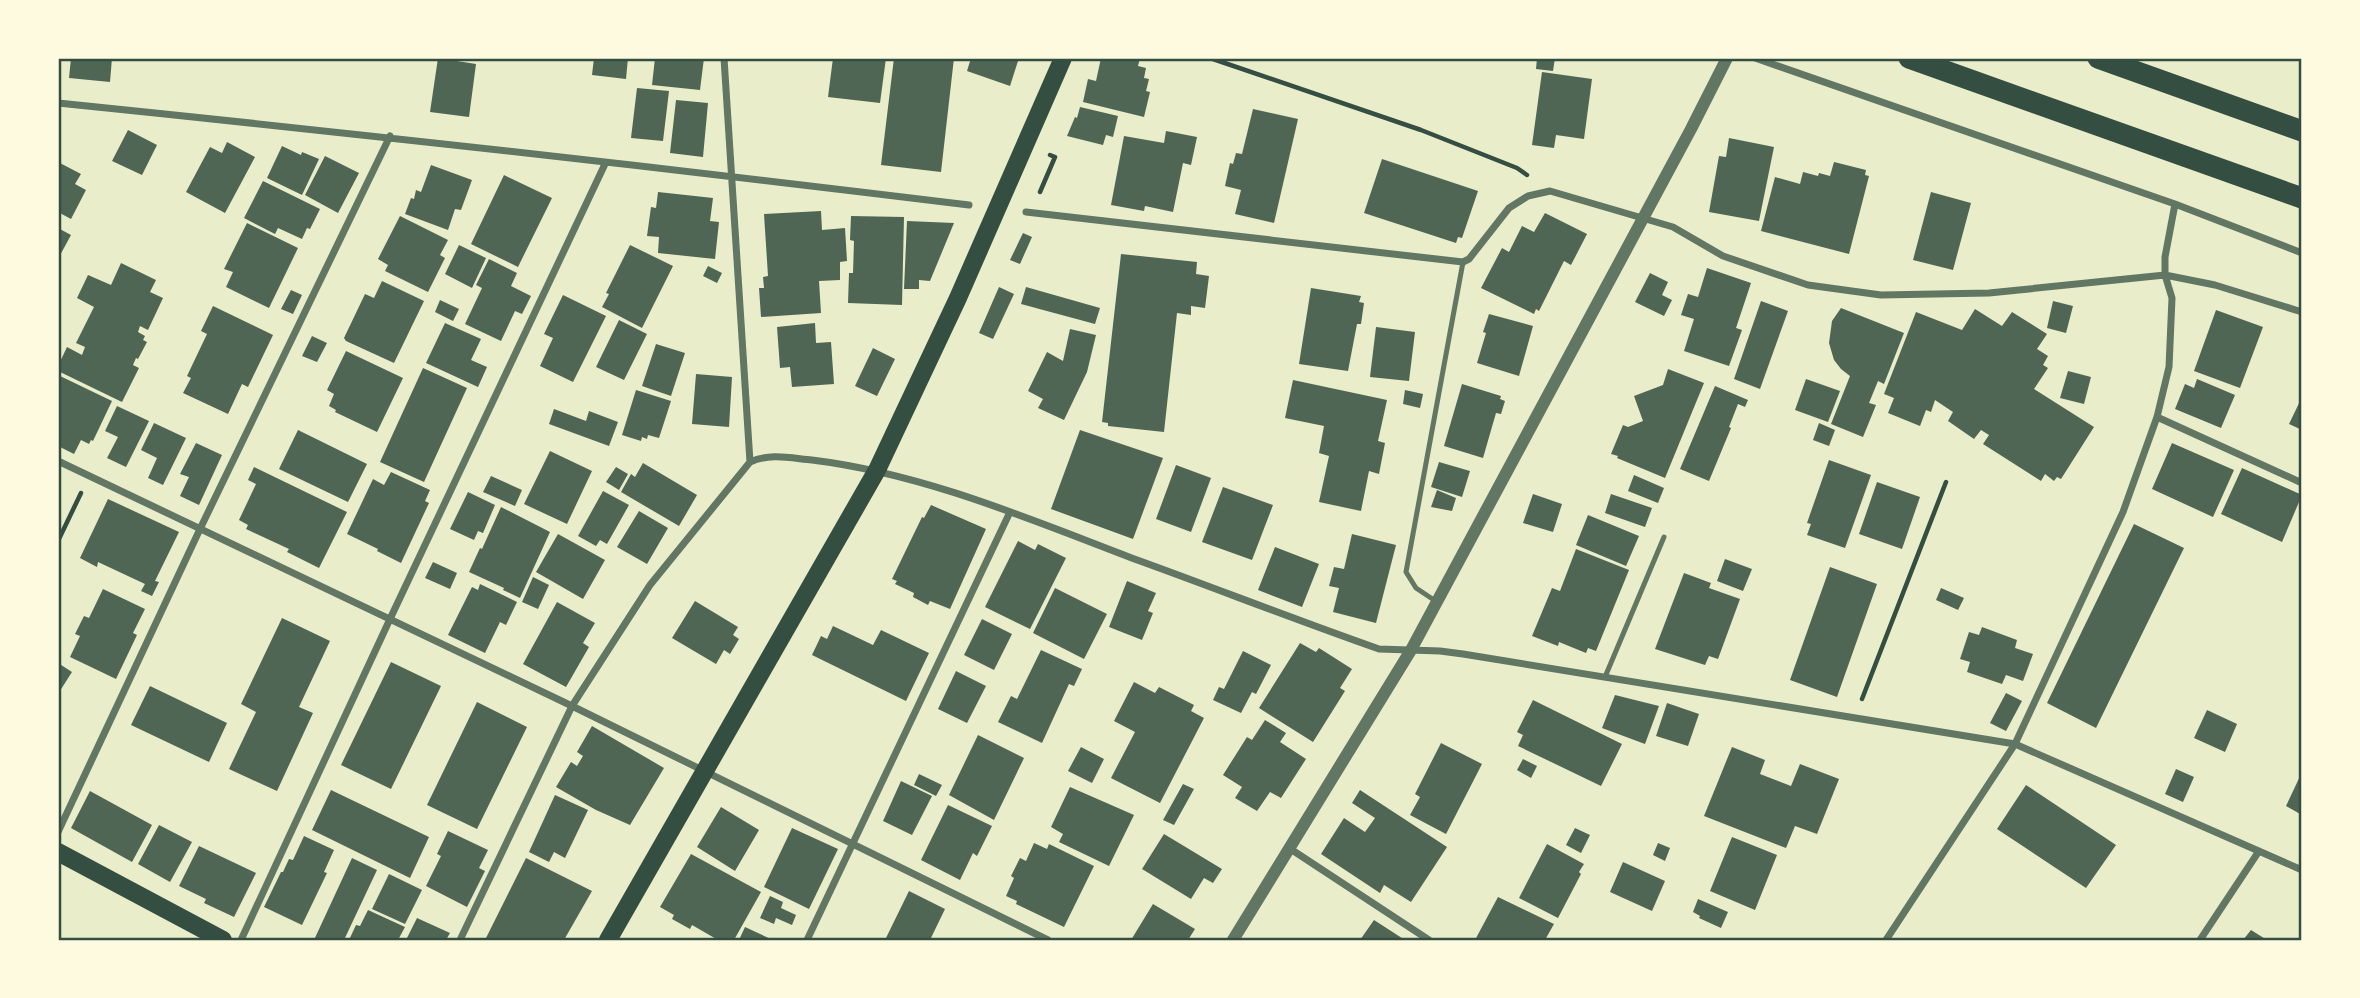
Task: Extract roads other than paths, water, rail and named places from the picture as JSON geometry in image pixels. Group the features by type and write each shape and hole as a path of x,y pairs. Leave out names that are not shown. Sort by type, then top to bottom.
{"highway":[{"path":"1909,58 2302,198"},
{"path":"2098,58 2302,131"}],"main road":[{"path":"608,940 877,470 958,298 1063,58"},
{"path":"58,852 223,940"}],"street":[{"path":"724,58 750,462"},
{"path":"1233,940 1411,650 1727,58"},
{"path":"1755,58 2175,204 2302,253"},
{"path":"58,103 390,136 969,205"},
{"path":"58,832 200,529 390,136"},
{"path":"241,940 605,163"},
{"path":"1029,212 1462,262 1469,259 1509,208 1528,196 1550,191 1672,227 1723,256 1808,285 1881,295 1989,293 2165,275 2215,285 2302,312"},
{"path":"1886,940 2015,744 2123,512 2157,417 2169,367 2172,298 2165,275 2167,236 2175,204"},
{"path":"2157,417 2302,483"},
{"path":"460,940 572,706 650,585 750,462 762,457 780,456 877,470 1010,512 1379,649 1440,650 2015,744 2302,870"},
{"path":"58,461 572,706 1048,940"},
{"path":"807,940 1010,512"},
{"path":"1289,848 1429,940"},
{"path":"2200,940 2259,851"}],"lane":[{"path":"1437,602 1416,588 1406,572 1462,262"},
{"path":"1605,677 1664,537"}]}
